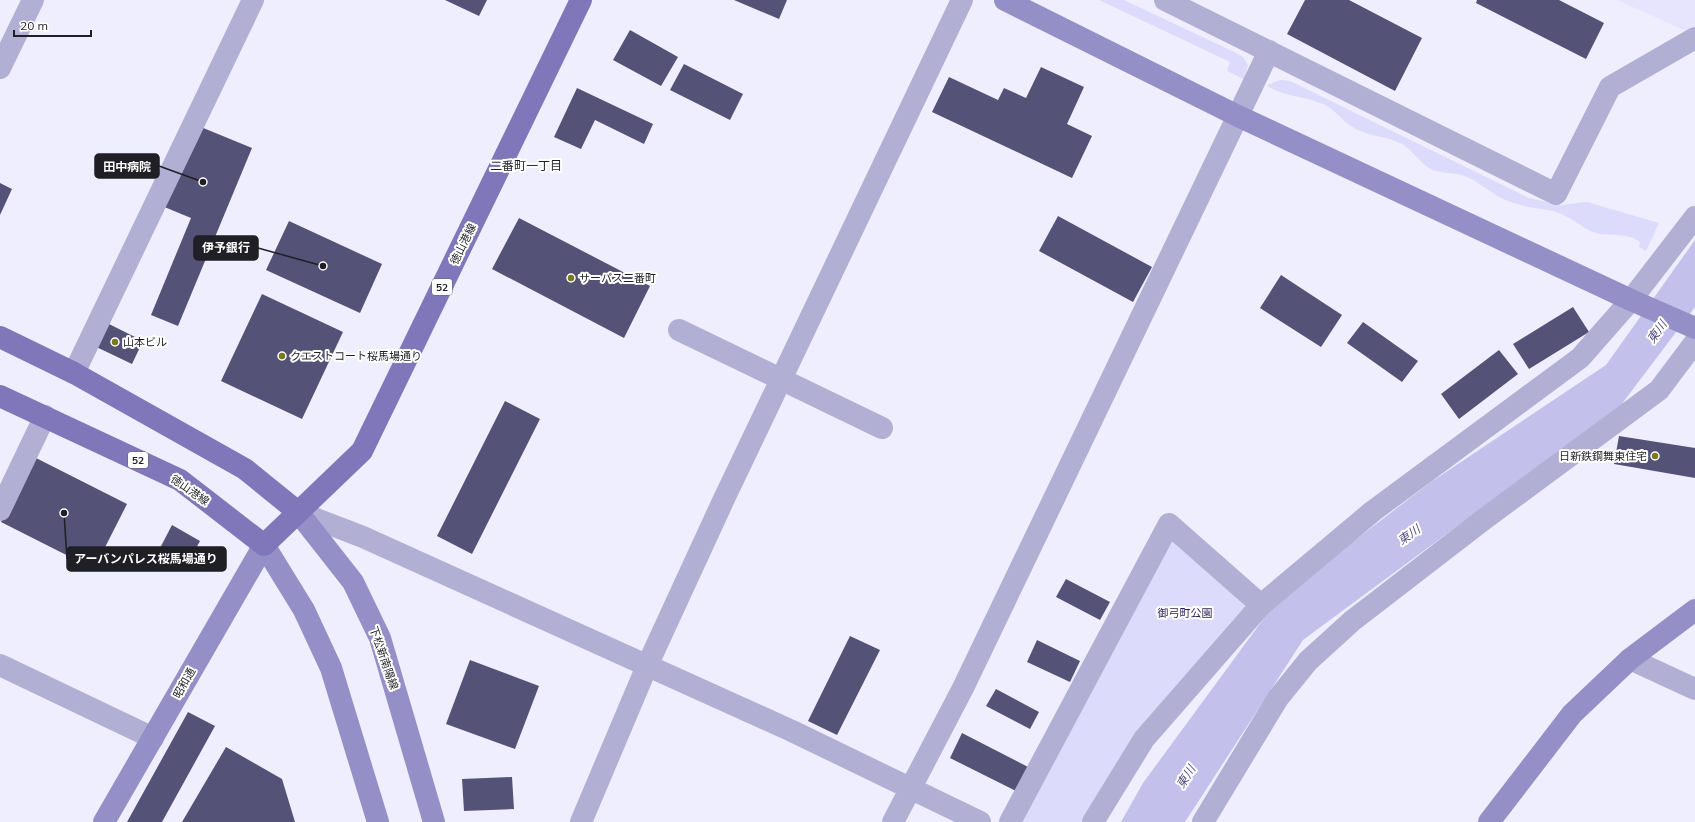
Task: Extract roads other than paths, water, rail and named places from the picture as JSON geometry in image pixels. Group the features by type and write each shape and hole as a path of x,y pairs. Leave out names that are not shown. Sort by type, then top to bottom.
{"main road":[{"name":"徳山港線","path":"0,396 180,480 264,545 362,452 581,0"},
{"path":"0,337 74,373 245,469 298,512"}],"street":[{"path":"0,68 32,0"},
{"path":"74,373 253,0"},
{"path":"581,822 647,666 723,501 962,0"},
{"path":"1005,0 1238,116 1631,300 1695,328"},
{"path":"1165,0 1556,194 1610,87 1695,38"},
{"path":"893,822 963,688 1268,52"},
{"path":"1093,822 1144,739 1261,605 1373,511 1580,358 1631,300 1695,217"},
{"path":"679,330 882,428"},
{"path":"1203,822 1278,698 1308,661 1364,611 1483,520 1659,390 1695,342"},
{"path":"0,510 45,416"},
{"path":"298,512 363,537 792,731 980,822"},
{"name":"下松新南陽線","path":"298,512 353,582 380,638 434,822"},
{"path":"1010,822 1169,524 1261,605"},
{"path":"264,545 304,610 332,668 378,822"},
{"name":"昭和通","path":"104,822 264,545"},
{"path":"1489,822 1572,714 1630,659 1695,610"},
{"path":"1630,659 1695,689"},
{"path":"0,665 153,738"}],"water":[{"name":"東川","path":"1695,240 1695,307 1621,405 1303,640 1185,822 1121,822 1143,783 1278,599 1431,482 1606,365"}],"place":[{"name":"田中病院","path":"203,182"},
{"name":"伊予銀行","path":"323,266"},
{"name":"サーパス二番町","path":"571,278"},
{"name":"山本ビル","path":"115,342"},
{"name":"クエストコート桜馬場通り","path":"282,356"},
{"name":"日新鉄鋼舞東住宅","path":"1655,456"},
{"name":"アーバンパレス桜馬場通り","path":"64,513"}],"district":[{"name":"二番町一丁目","path":"526,166"}],"park label":[{"name":"御弓町公園","path":"1185,613"}]}
